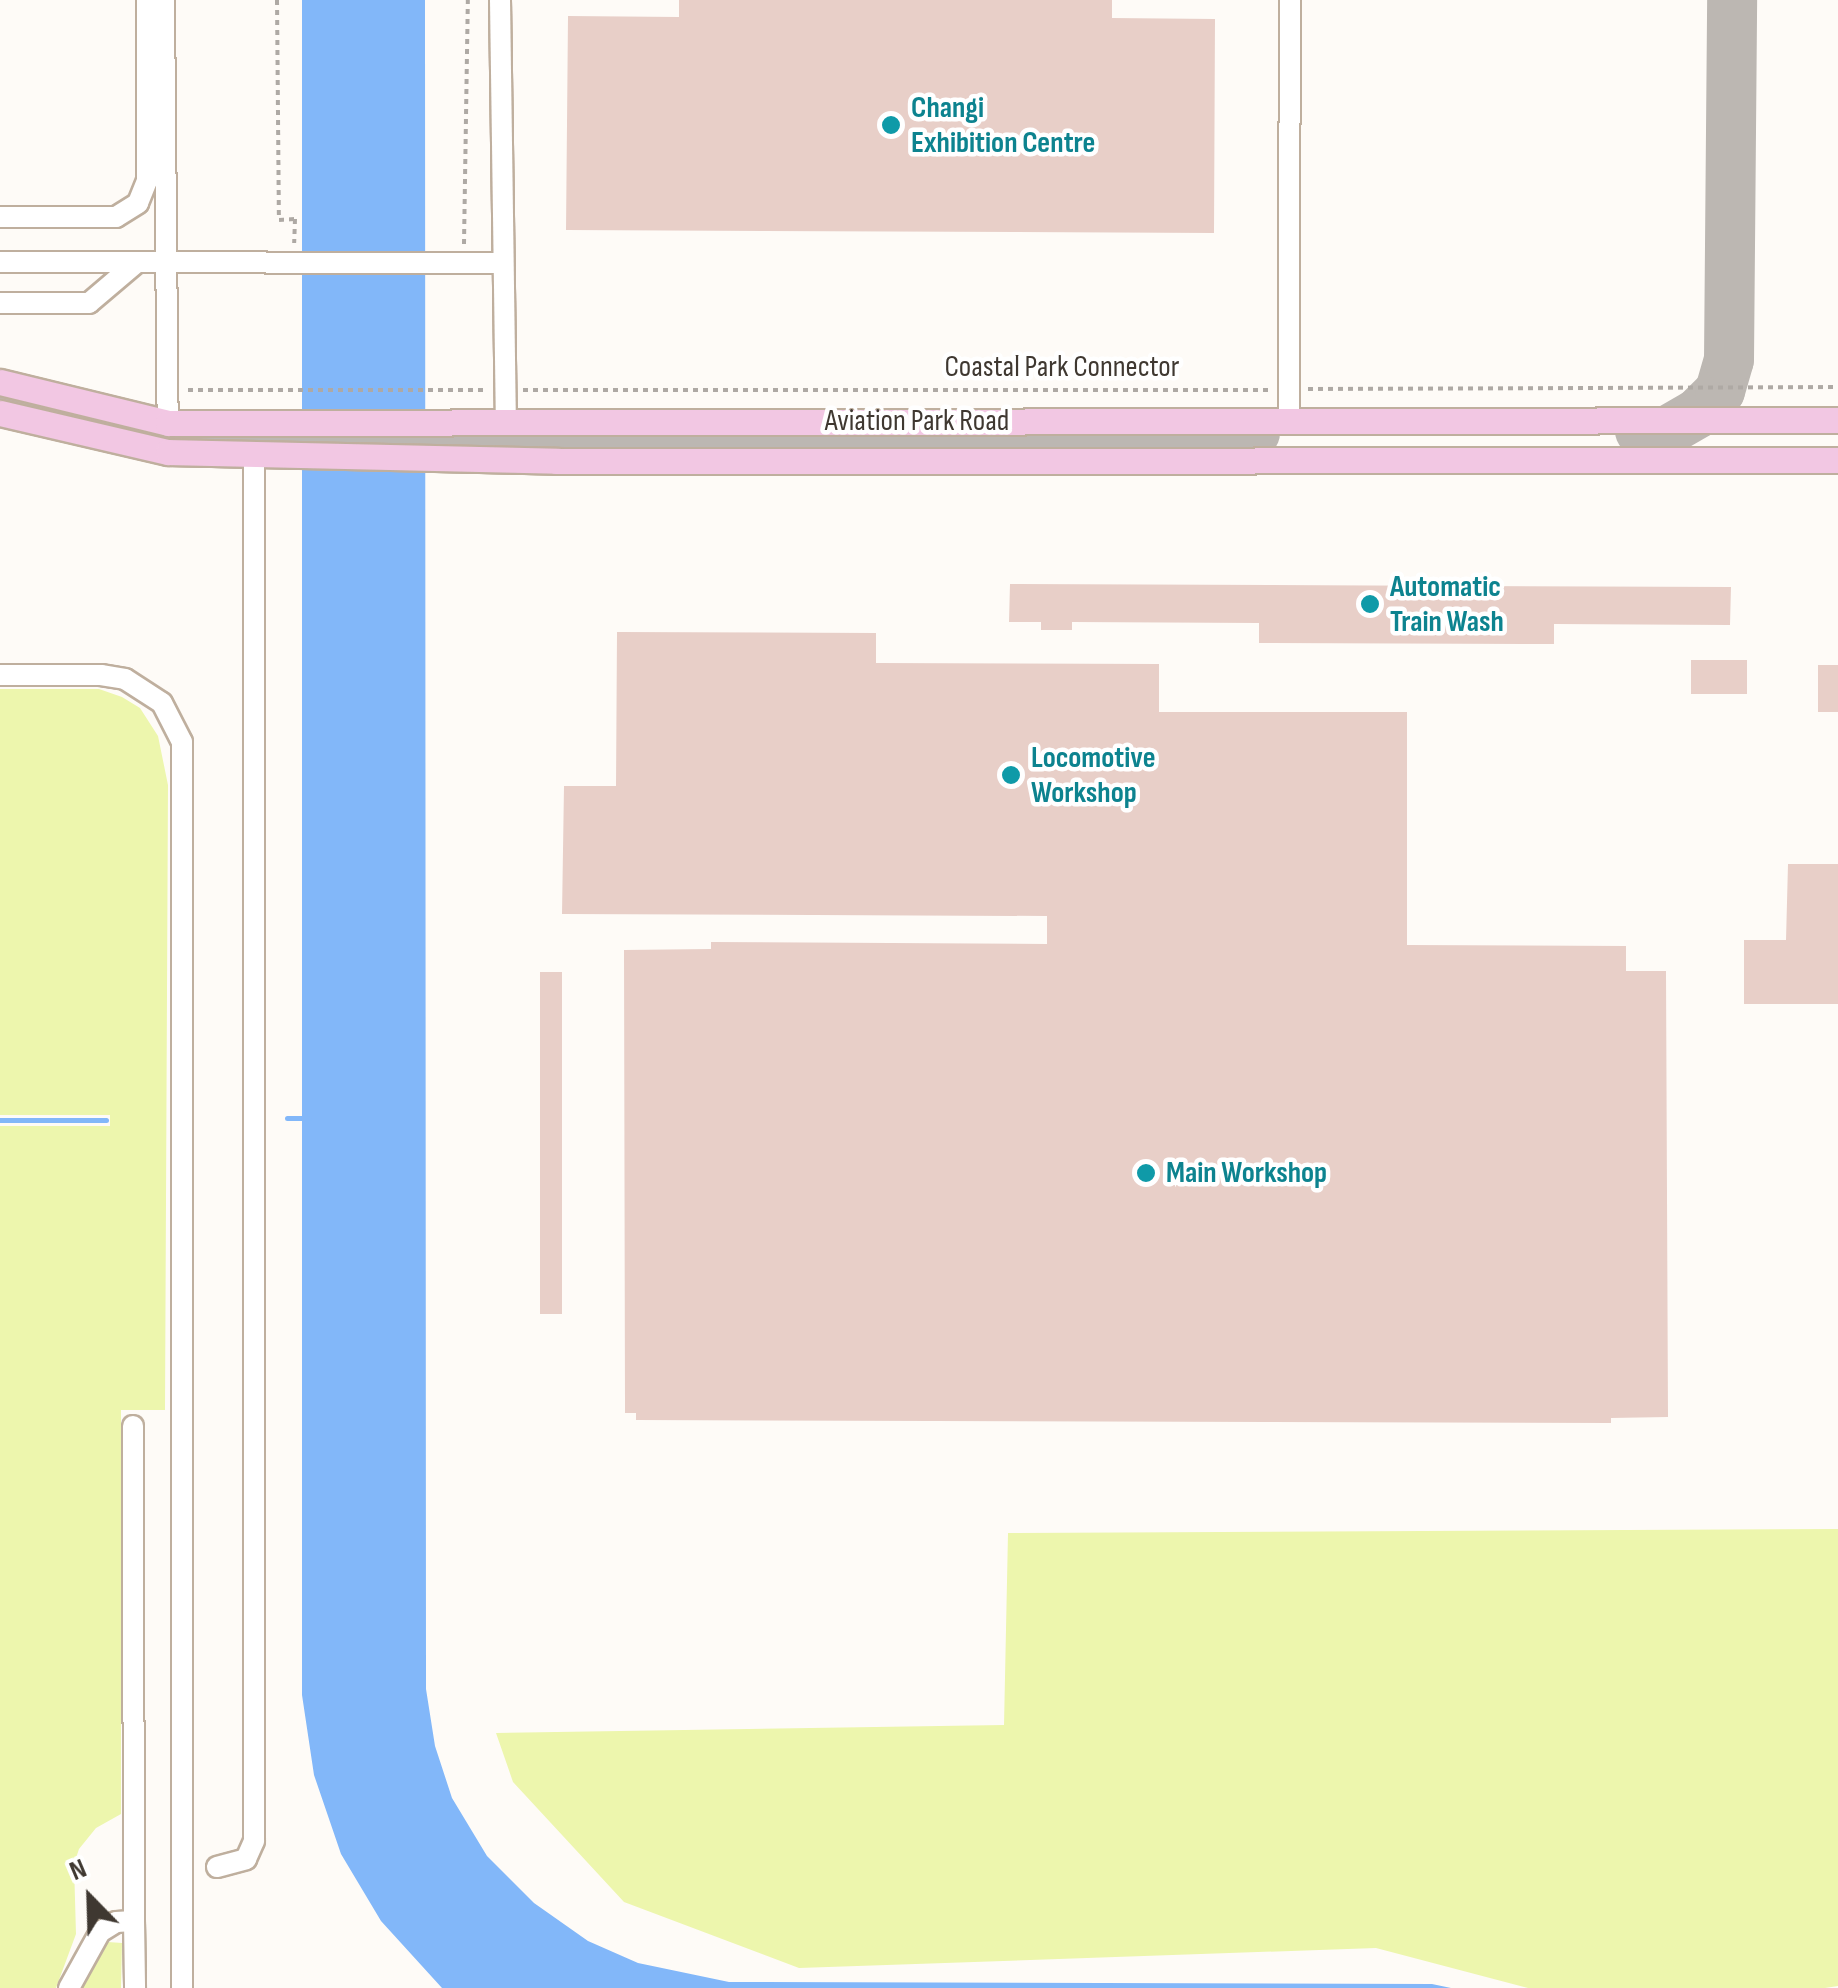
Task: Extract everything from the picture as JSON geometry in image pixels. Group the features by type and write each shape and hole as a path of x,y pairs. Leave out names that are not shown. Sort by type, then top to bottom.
{"main road":[{"name":"Aviation Park Road","path":"0,382 168,422 1289,424 1838,420"},
{"name":"Aviation Park Road","path":"0,413 168,452 444,455 556,461 1838,460"}],"lane":[{"path":"0,218 116,217 138,203 147,180 146,0"},
{"path":"164,0 168,422"},
{"path":"500,0 506,422"},
{"path":"1289,424 1290,0"},
{"path":"0,262 168,264 443,257 502,263"},
{"path":"0,303 89,304 136,264"},
{"path":"217,1867 246,1859 254,1841 254,454"},
{"path":"0,674 101,674 125,679 162,703 182,742 182,1988"},
{"path":"134,1426 134,1988"},
{"path":"68,1988 100,1932 116,1922 134,1920"}],"path":[{"path":"278,0 278,220 295,219 292,258"},
{"path":"443,257 466,243 468,0"},
{"name":"Coastal Park Connector","path":"168,390 1838,387"}],"green space":[{"path":"0,689 99,689 122,697 140,708 158,736 168,785 165,1410 121,1410 121,1814 96,1828 79,1849 74,1864 76,1934 56,1988 0,1988 0,1126 110,1126 110,1115 0,1115"},
{"path":"1838,1529 1838,1986 1825,1988 1528,1988 1376,1948 799,1968 624,1902 513,1782 496,1733 1004,1725 1008,1533"},
{"path":"108,1942 122,1943 121,1988 82,1988"}],"water":[{"path":"302,0 425,0 426,1689 435,1746 452,1798 487,1856 534,1903 588,1941 638,1963 729,1982 1432,1984 1451,1988 442,1988 381,1921 341,1854 314,1775 302,1695"}],"building":[{"name":"Changi Exhibition Centre","path":"679,0 1112,0 1112,18 1215,19 1214,233 566,230 568,16 679,17"},
{"name":"Automatic Train Wash","path":"1010,584 1731,587 1730,625 1554,624 1554,644 1259,643 1259,623 1072,622 1072,630 1041,630 1041,622 1009,622"},
{"name":"Main Workshop","path":"617,632 876,633 876,663 1159,664 1159,712 1407,712 1407,945 1626,946 1626,971 1666,971 1668,1417 1611,1418 1611,1423 636,1420 636,1413 625,1413 624,950 711,949 711,942 1047,944 1047,916 562,914 564,786 616,786"},
{"path":"1691,660 1747,660 1747,694 1691,694"},
{"path":"1818,665 1838,665 1838,712 1818,712"},
{"path":"1788,864 1838,864 1838,1004 1744,1004 1744,940 1786,940"},
{"path":"540,972 562,972 562,1314 540,1314"}],"waterway":[{"path":"287,1118 309,1118"},
{"path":"0,1120 106,1120"}],"taxiway":[{"path":"1640,431 1667,431 1698,413 1720,391 1729,360 1732,0"},
{"path":"0,397 166,436 1255,433"}],"place":[{"name":"Changi Exhibition Centre","path":"891,125"},
{"name":"Automatic Train Wash","path":"1370,604"},
{"name":"Locomotive Workshop","path":"1011,775"},
{"name":"Main Workshop","path":"1146,1173"}]}
